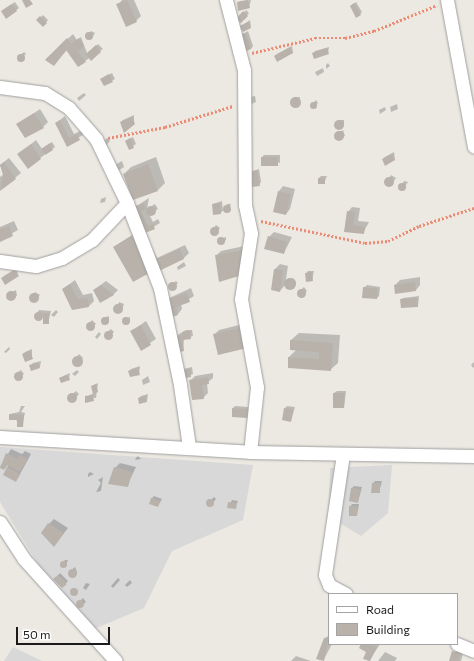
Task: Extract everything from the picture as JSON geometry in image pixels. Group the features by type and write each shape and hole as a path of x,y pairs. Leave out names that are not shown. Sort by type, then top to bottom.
{"street":[{"path":"226,0 240,58 243,104 250,256 241,299 257,387 250,452"},
{"path":"447,0 474,147"},
{"path":"0,87 45,93 69,108 96,140 127,203 160,288 180,384 189,447"},
{"path":"0,261 36,266 62,258 92,240 127,203"},
{"path":"0,438 189,447 250,452 474,456"},
{"path":"343,454 325,575 329,585 344,593"},
{"path":"0,522 24,560 116,661"},
{"path":"458,644 474,651"}],"path":[{"path":"240,58 315,38 345,38 374,31 447,0"},
{"path":"96,140 165,127 219,108 243,104"},
{"path":"248,219 365,243 388,241 419,226 474,208"}],"shaded area":[{"path":"0,447 253,465 243,520 172,551 144,608 94,629 42,571 0,502"},
{"path":"392,465 388,513 361,536 328,516 330,468"},
{"path":"13,647 42,661 4,661"}],"building":[{"path":"22,0 30,0 33,4 26,8"},
{"path":"127,0 137,22 126,27 116,4"},
{"path":"248,0 250,8 238,11 237,2"},
{"path":"354,3 361,15 356,18 350,6"},
{"path":"12,4 17,11 6,19 1,11"},
{"path":"243,11 248,16 241,23 236,19"},
{"path":"40,16 47,23 43,27 36,20"},
{"path":"248,22 251,28 243,32 240,26"},
{"path":"87,32 91,32 93,36 91,40 87,40 85,38 85,34"},
{"path":"246,33 251,49 244,52 238,35"},
{"path":"67,38 86,62 78,67 66,50 54,66 45,60"},
{"path":"79,38 84,46 78,51 72,43"},
{"path":"96,45 101,52 91,61 86,54"},
{"path":"290,47 293,53 277,62 274,56"},
{"path":"327,48 329,54 314,59 312,53"},
{"path":"21,54 24,55 24,61 21,62 18,61 17,58 18,55"},
{"path":"109,74 113,82 104,86 100,79"},
{"path":"293,97 297,97 299,98 299,106 293,107 290,104 290,100"},
{"path":"313,101 316,102 316,108 313,109 310,108 309,105 310,102"},
{"path":"34,113 44,128 25,138 16,124"},
{"path":"132,117 135,124 124,133 120,122"},
{"path":"60,120 69,138 77,134 80,140 67,147 55,123"},
{"path":"339,120 344,125 339,130 334,125"},
{"path":"337,131 341,131 343,132 343,140 337,141 334,138 334,134"},
{"path":"130,138 134,148 129,150 125,141"},
{"path":"50,143 53,150 45,155 41,149"},
{"path":"31,144 41,159 28,169 17,154"},
{"path":"392,154 395,160 385,166 382,159"},
{"path":"261,157 278,157 278,166 261,166"},
{"path":"4,162 16,179 0,191 3,175 0,165"},
{"path":"148,164 158,191 133,200 123,174"},
{"path":"257,170 260,186 251,187 249,172"},
{"path":"389,177 394,182 389,187 384,182"},
{"path":"318,178 325,178 325,184 318,184"},
{"path":"400,183 404,183 406,187 404,191 400,191 398,189 398,185"},
{"path":"278,191 291,194 286,215 273,212"},
{"path":"144,203 146,209 141,211 148,226 153,224 155,229 145,233 133,207"},
{"path":"220,203 221,214 213,215 212,204"},
{"path":"225,205 229,205 231,209 229,213 225,213 223,211 223,207"},
{"path":"149,206 153,206 155,207 155,215 149,216 146,213 146,209"},
{"path":"347,211 355,212 353,225 365,227 364,234 344,232"},
{"path":"9,226 13,236 0,242 0,229"},
{"path":"214,226 219,231 214,236 209,231"},
{"path":"133,235 153,271 133,282 113,247"},
{"path":"268,236 287,242 284,254 264,249"},
{"path":"219,237 223,237 225,241 223,245 219,245 217,243 217,239"},
{"path":"180,249 184,259 159,271 154,260"},
{"path":"245,250 239,276 219,282 215,255"},
{"path":"274,269 283,270 280,292 271,290"},
{"path":"14,270 19,276 5,285 1,278"},
{"path":"312,272 313,281 306,282 305,273"},
{"path":"288,278 292,278 296,284 292,290 288,290 284,286 284,282"},
{"path":"170,282 174,282 176,286 174,290 170,290 168,288 168,284"},
{"path":"415,282 416,291 395,294 394,285"},
{"path":"70,284 78,299 88,298 89,307 72,310 62,289"},
{"path":"101,285 114,295 100,303 93,290"},
{"path":"363,287 378,289 377,299 362,298"},
{"path":"301,288 306,293 301,298 296,293"},
{"path":"11,291 16,296 11,301 6,296"},
{"path":"34,293 39,298 34,303 29,298"},
{"path":"187,293 190,302 176,307 178,315 170,318 164,300"},
{"path":"417,298 418,307 401,308 400,299"},
{"path":"116,304 120,304 122,305 122,313 116,314 113,311 113,307"},
{"path":"36,312 40,312 42,316 40,320 36,320 34,318 34,314"},
{"path":"49,313 49,324 43,324 43,314"},
{"path":"103,317 107,317 109,321 107,325 103,325 101,323 101,319"},
{"path":"124,317 128,317 130,321 128,325 124,325 122,323 122,319"},
{"path":"88,322 92,322 94,326 92,330 88,330 86,328 86,324"},
{"path":"141,325 151,345 141,351 130,331"},
{"path":"243,327 247,348 218,355 213,334"},
{"path":"108,330 113,335 108,340 103,335"},
{"path":"190,331 191,339 183,340 182,332"},
{"path":"182,335 184,351 175,353 173,337"},
{"path":"290,340 333,343 331,371 288,368 288,357 319,359 319,352 290,350"},
{"path":"30,351 33,359 25,362 22,354"},
{"path":"75,356 79,356 81,357 81,365 75,366 72,363 72,359"},
{"path":"38,363 40,368 31,371 29,365"},
{"path":"138,368 140,375 130,377 128,371"},
{"path":"190,369 191,377 181,379 180,371"},
{"path":"16,372 20,372 22,376 20,380 16,380 14,378 14,374"},
{"path":"68,375 70,380 61,383 59,378"},
{"path":"208,377 209,384 202,385 204,399 192,400 189,380"},
{"path":"96,384 98,392 93,394 91,386"},
{"path":"70,393 74,393 76,394 76,402 70,403 67,400 67,396"},
{"path":"333,393 345,393 344,408 333,408"},
{"path":"93,395 94,401 85,403 85,396"},
{"path":"146,396 147,402 139,404 138,398"},
{"path":"232,408 247,409 248,418 232,417"},
{"path":"284,408 293,409 291,422 282,420"},
{"path":"9,414 24,415 23,427 17,427 17,420 9,420"},
{"path":"6,453 17,459 20,455 27,459 20,472 7,465 4,470 0,468"},
{"path":"7,467 20,474 16,482 3,475"},
{"path":"114,467 132,472 128,487 108,484"},
{"path":"372,483 380,483 380,493 371,493"},
{"path":"351,488 360,489 358,503 349,501"},
{"path":"151,498 160,501 158,507 149,504"},
{"path":"208,499 212,499 214,503 212,507 208,507 206,505 206,501"},
{"path":"228,502 237,503 236,509 227,508"},
{"path":"349,506 357,506 357,516 349,516"},
{"path":"48,523 64,533 54,547 41,533"},
{"path":"63,560 66,561 66,567 63,568 60,567 59,564 60,561"},
{"path":"70,569 74,569 76,573 74,577 70,577 68,575 68,571"},
{"path":"58,575 67,584 62,588 53,579"},
{"path":"72,588 76,588 78,592 76,596 72,596 70,594 70,590"},
{"path":"78,600 82,600 84,604 82,608 78,608 76,606 76,602"},
{"path":"328,637 324,661 316,659 324,638"},
{"path":"360,645 377,647 370,661 363,659 366,652 359,648"},
{"path":"452,651 460,653 458,661 449,661"}]}
